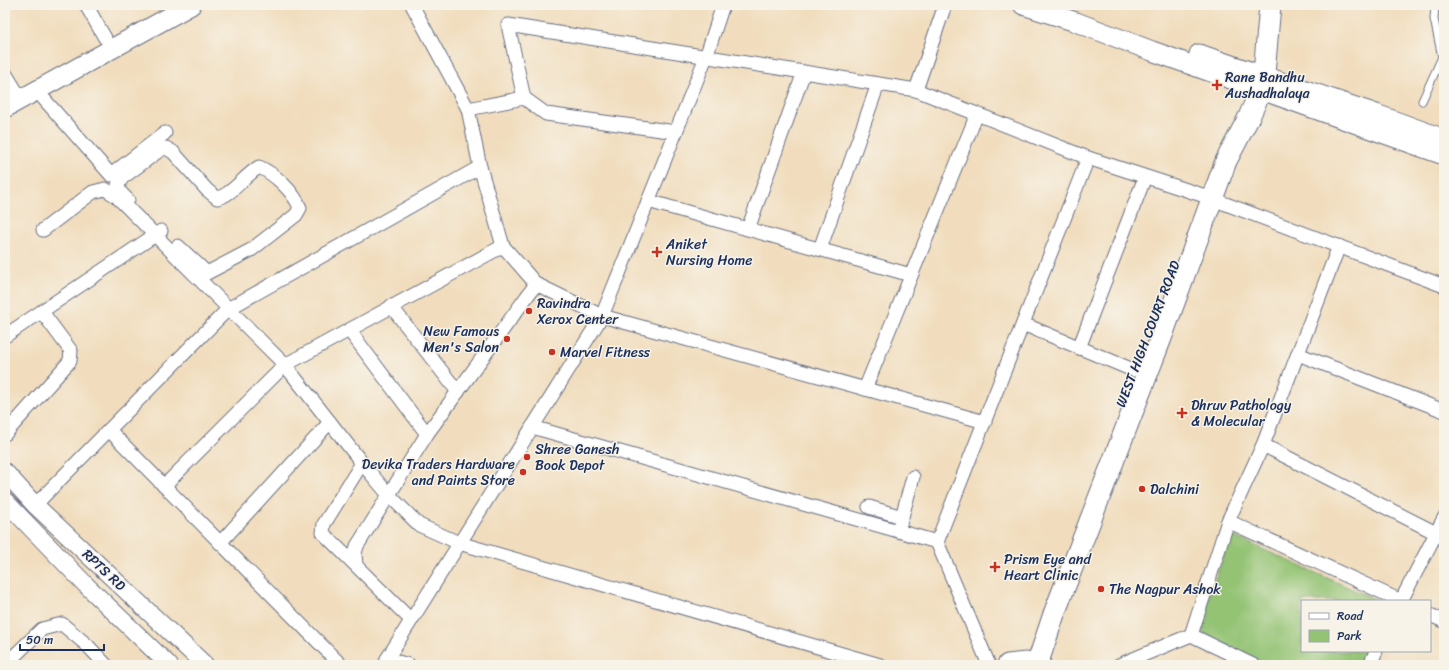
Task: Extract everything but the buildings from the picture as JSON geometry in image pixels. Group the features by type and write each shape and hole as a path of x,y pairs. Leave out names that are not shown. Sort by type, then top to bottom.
{"main road":[{"path":"16,96 105,38 166,5"},
{"path":"16,96 191,5"},
{"path":"1022,5 1259,82 1376,114 1444,139"},
{"path":"1056,5 1259,82 1444,155"},
{"name":"WEST HIGH COURT ROAD","path":"1259,82 1260,5"},
{"name":"WEST HIGH COURT ROAD","path":"1027,664 1133,370 1207,197 1212,166 1259,82 1270,5"},
{"path":"1027,664 1054,614 1164,331 1207,197"}],"street":[{"path":"86,5 105,38"},
{"path":"412,5 468,109 480,167 503,246 536,284 602,316 984,422"},
{"path":"409,665 386,662 602,316 706,57 723,5"},
{"path":"916,90 945,5"},
{"path":"676,132 546,114 524,98 508,25 916,90 1088,158 1207,197 1444,286"},
{"path":"748,229 804,72"},
{"path":"5,73 16,96 111,175 165,133"},
{"path":"820,249 878,84"},
{"path":"468,109 524,98"},
{"path":"865,389 977,114"},
{"path":"159,234 120,192 118,185 122,178 160,150 166,148 173,152 207,190 217,198 225,197 248,174 259,167 267,171 296,198 300,208 296,215 251,250 207,273 197,271"},
{"path":"989,665 937,542 1088,158"},
{"path":"35,505 228,309 480,167"},
{"path":"1079,348 1145,177"},
{"path":"43,230 93,192 105,189 116,196 159,234 197,271 228,309 285,365 362,463 388,494 419,525 459,543 880,665"},
{"path":"648,201 911,275"},
{"path":"159,234 42,312 30,320 5,336 159,234"},
{"path":"164,486 285,365 503,246"},
{"path":"1119,665 1191,634 1228,521 1263,445 1339,246"},
{"path":"356,565 355,554 357,546 388,494 427,434 536,284"},
{"path":"391,306 458,392"},
{"path":"5,434 70,361 71,351 42,312"},
{"path":"1023,324 1133,370"},
{"path":"349,330 427,434"},
{"path":"1298,354 1444,411"},
{"path":"220,543 330,422"},
{"path":"532,427 937,542"},
{"path":"109,430 341,665"},
{"path":"1263,445 1436,533"},
{"path":"362,463 324,524 322,533 411,620"},
{"name":"RPTS RD","path":"5,472 35,505 205,665"},
{"path":"898,531 913,478"},
{"path":"5,500 86,585 169,665"},
{"path":"869,507 902,517"},
{"path":"1402,600 1444,518"},
{"path":"1228,521 1399,600"},
{"path":"1431,616 1444,622"},
{"path":"5,665 42,629 62,624 87,645 106,665"},
{"path":"1191,634 1253,665"},
{"path":"1370,665 1376,652"}],"lane":[{"path":"1422,101 1442,57 1434,19 1435,5"}],"green space":[{"path":"1231,535 1377,600 1301,600 1301,652 1366,652 1360,665 1267,665 1197,630"}],"place":[{"name":"Rane Bandhu Aushadhalaya","path":"1217,85"},
{"name":"Aniket Nursing Home","path":"657,252"},
{"name":"Ravindra Xerox Center","path":"529,311"},
{"name":"New Famous Men's Salon","path":"507,339"},
{"name":"Marvel Fitness","path":"552,352"},
{"name":"Dhruv Pathology & Molecular","path":"1182,413"},
{"name":"Shree Ganesh Book Depot","path":"527,457"},
{"name":"Devika Traders Hardware and Paints Store","path":"523,472"},
{"name":"Dalchini","path":"1142,489"},
{"name":"Prism Eye and Heart Clinic","path":"995,567"},
{"name":"The Nagpur Ashok","path":"1101,589"}]}
